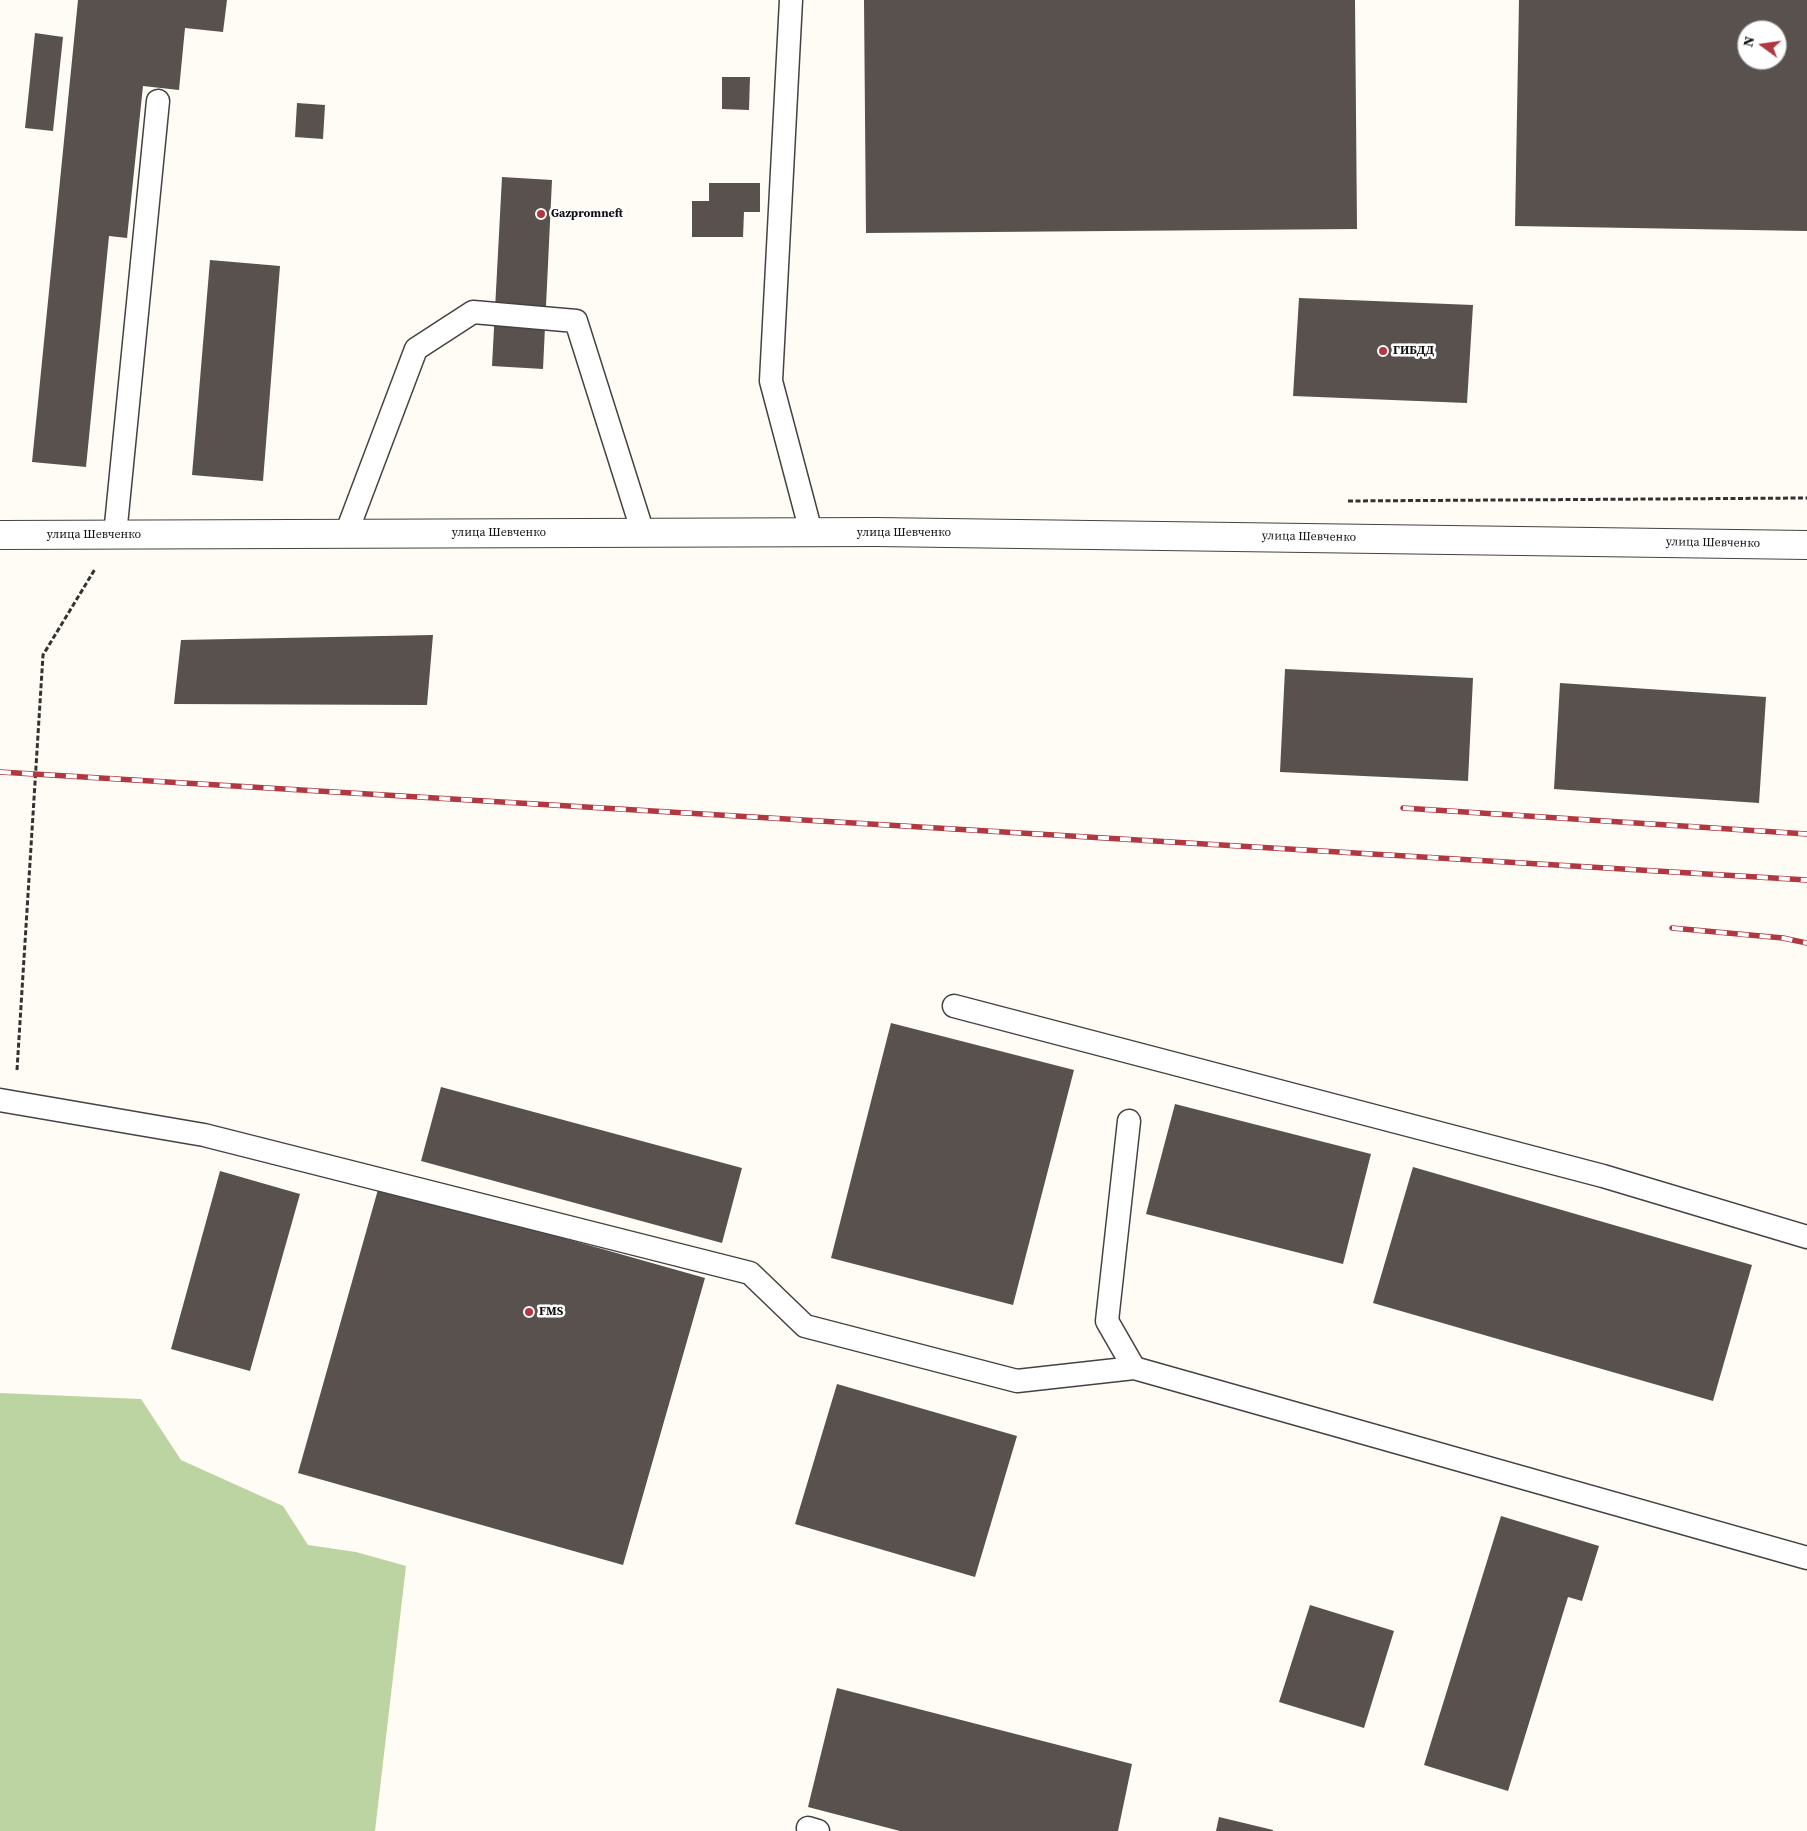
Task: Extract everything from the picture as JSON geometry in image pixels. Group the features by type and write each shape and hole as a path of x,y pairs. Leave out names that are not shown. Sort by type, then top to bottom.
{"street":[{"name":"улица Шевченко","path":"1,534 811,532 1172,535 1807,545"}],"lane":[{"path":"792,0 771,381 811,532"},
{"path":"115,534 158,101"},
{"path":"346,534 416,348 473,312 576,321 643,533"},
{"path":"954,1006 1603,1176 1807,1237"},
{"path":"7,1101 204,1135 750,1273 805,1326 1017,1381 1134,1368 1807,1558"},
{"path":"1129,1122 1107,1321 1134,1368"}],"path":[{"path":"1345,502 1807,498"},
{"path":"7,1101 43,655 115,534"}],"green space":[{"path":"0,1393 141,1399 181,1460 283,1506 308,1545 356,1552 406,1566 375,1831 0,1831"}],"building":[{"path":"78,0 227,0 223,32 185,28 179,90 143,86 127,238 109,236 86,467 32,462"},
{"path":"864,0 1355,0 1357,229 866,233"},
{"path":"1519,0 1807,0 1807,231 1515,226"},
{"path":"35,33 63,37 53,131 25,128"},
{"path":"722,77 750,77 749,110 722,109"},
{"path":"297,103 325,105 323,139 295,137"},
{"path":"502,177 552,180 543,369 492,366"},
{"path":"709,183 760,183 760,212 744,212 743,237 692,237 692,201 709,201"},
{"path":"210,260 280,266 263,481 192,475"},
{"name":"ГИБДД","path":"1299,298 1473,305 1467,403 1293,396"},
{"path":"433,635 427,705 174,704 181,640"},
{"path":"1285,669 1473,678 1468,781 1280,772"},
{"path":"1560,683 1766,697 1759,803 1554,789"},
{"path":"891,1023 1074,1070 1013,1305 831,1258"},
{"path":"441,1087 742,1168 722,1243 421,1161"},
{"path":"1175,1104 1371,1154 1343,1264 1146,1214"},
{"path":"1413,1167 1752,1265 1713,1401 1373,1303"},
{"path":"220,1171 300,1194 250,1371 171,1349"},
{"path":"379,1186 705,1278 623,1565 298,1473"},
{"path":"837,1384 1017,1436 975,1577 795,1524"},
{"path":"1501,1516 1599,1546 1582,1601 1568,1597 1508,1791 1424,1765"},
{"path":"1310,1605 1394,1631 1364,1728 1279,1702"},
{"path":"837,1688 1132,1764 1118,1831 900,1831 808,1807"},
{"path":"1219,1817 1273,1830 1273,1831 1216,1831"}],"railway":[{"path":"0,772 1807,880"},
{"path":"1403,808 1807,834"},
{"path":"1672,928 1783,938 1807,943"}],"place":[{"name":"Gazpromneft","path":"541,214"},
{"name":"ГИБДД","path":"1383,351"},
{"name":"FMS","path":"529,1312"}]}
